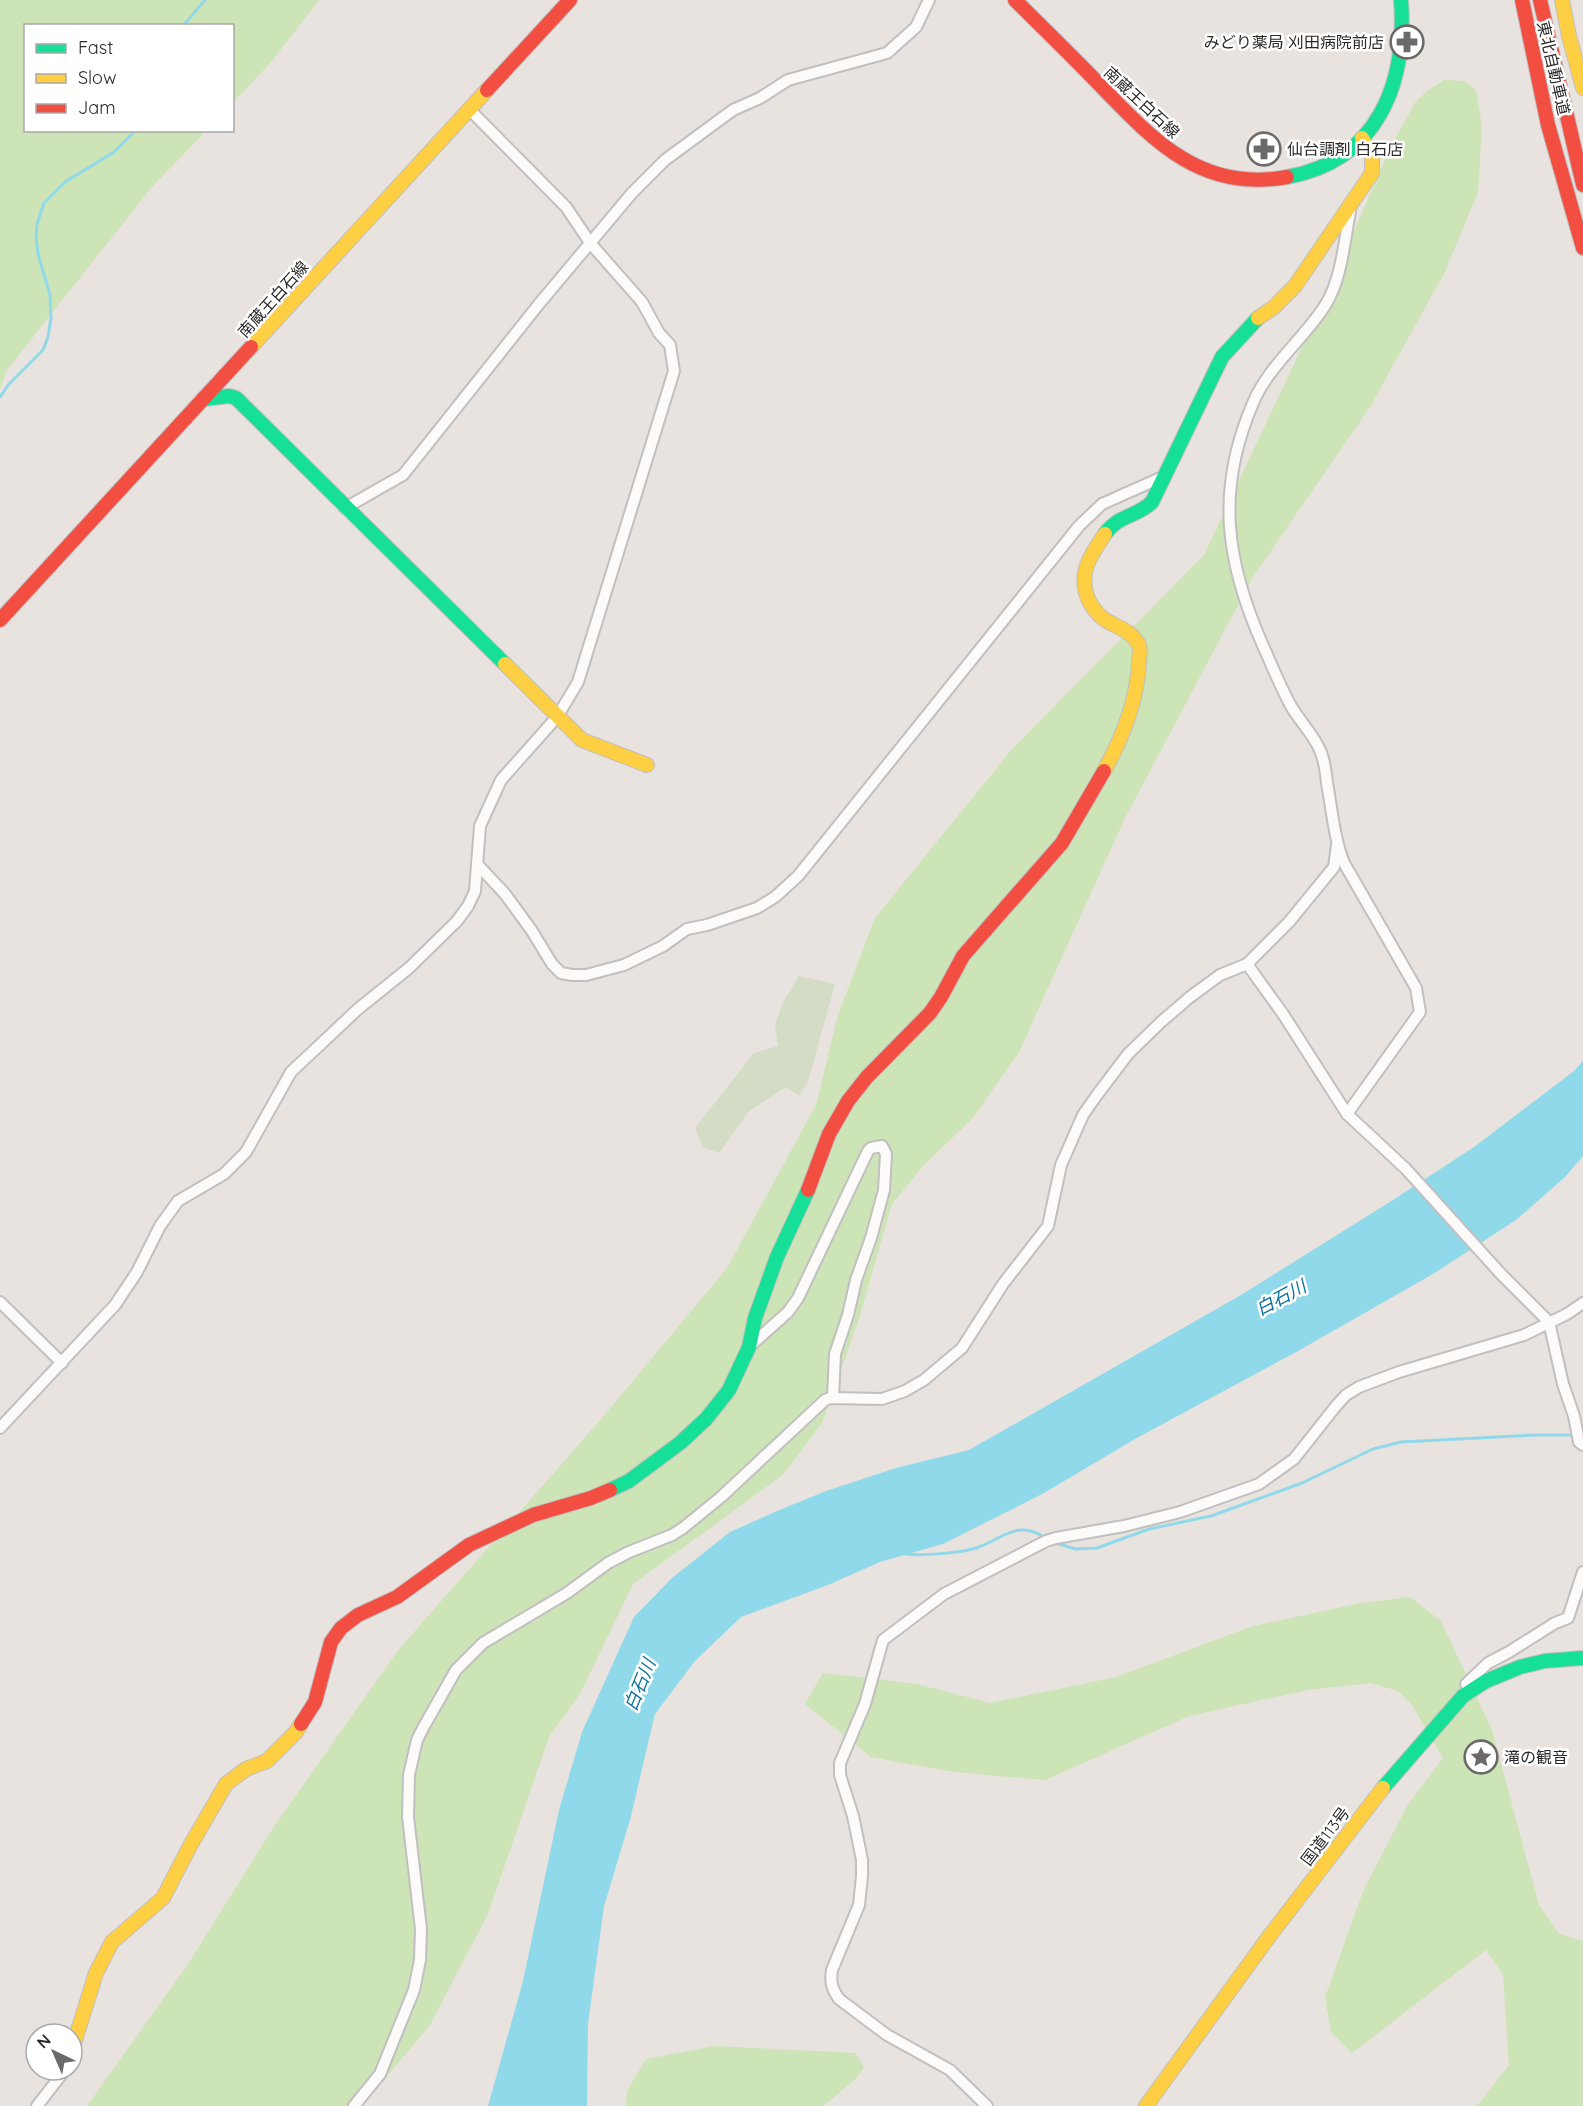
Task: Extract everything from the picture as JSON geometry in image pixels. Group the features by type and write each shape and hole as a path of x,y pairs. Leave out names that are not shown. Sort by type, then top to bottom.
{"main road":[{"name":"南蔵王白石線","path":"0,620 570,0"},
{"name":"南蔵王白石線","path":"1015,0 1151,137 1181,159 1201,170 1240,180 1276,180 1307,172 1328,164 1362,138 1384,108 1396,82 1402,56 1401,0"},
{"name":"東北自動車道","path":"1522,0 1535,67 1583,248"},
{"name":"東北自動車道","path":"1540,0 1572,147 1583,185"},
{"path":"1562,0 1583,88"},
{"path":"1575,0 1583,35"},
{"path":"81,2022 96,1973 112,1942 163,1898 226,1784 246,1768 267,1761 296,1732 315,1702 331,1642 341,1628 358,1615 398,1597 469,1545 533,1515 591,1498 629,1481 680,1443 706,1419 729,1390 749,1347 755,1318 777,1257 803,1204 829,1134 848,1101 867,1077 930,1013 963,956 1062,843 1118,746 1138,683 1140,647 1130,633 1104,620 1093,608 1084,589 1084,573 1092,553 1118,520 1146,508 1152,502 1222,357 1256,319 1273,308 1295,286 1351,206 1372,173 1372,156 1362,138"},
{"path":"236,398 234,378 241,358"},
{"path":"203,399 229,396 236,398 582,741 647,765"},
{"name":"国道113号","path":"1146,2106 1268,1938 1354,1825 1463,1696 1486,1681 1520,1667 1545,1661 1583,1658"}],"street":[{"path":"345,507 403,475 539,304 632,193 665,160 733,110 760,98 788,80 887,53 916,27 929,0"},
{"path":"0,1428 105,1318 126,1290 160,1226 178,1201 225,1174 246,1152 291,1072 358,1010 409,968 457,921 475,891 480,826 501,780 557,717 578,682 674,371 670,345 659,333 642,302 591,244 566,207 469,110"},
{"path":"1347,1114 1420,1012 1416,988 1352,878 1337,845 1325,767 1319,748 1291,705 1253,627 1237,577 1232,543 1229,489 1234,457 1254,401 1331,294 1339,272 1351,206"},
{"path":"477,864 505,894 552,964 561,973 572,975 586,975 624,965 663,946 687,930 757,908 775,897 798,876 1079,526 1102,504 1165,476"},
{"path":"354,2106 380,2074 414,1990 420,1960 421,1929 408,1817 409,1775 417,1740 456,1670 483,1643 567,1593 608,1563 683,1528 721,1497 825,1400 834,1398 882,1399 905,1391 924,1380 962,1348 1003,1284 1047,1227 1061,1165 1083,1115 1097,1095 1128,1054 1190,997 1220,975 1247,964 1289,922 1334,867 1337,845"},
{"path":"1247,964 1283,1014 1347,1114 1406,1169 1494,1266 1549,1322 1559,1369 1581,1444"},
{"path":"749,1347 773,1327 793,1305 867,1151 882,1146 886,1154 884,1190 835,1353 834,1398"},
{"path":"0,1302 62,1363"},
{"path":"987,2106 950,2070 887,2035 840,1999 834,1991 831,1979 832,1970 859,1905 862,1876 862,1860 853,1816 840,1775 840,1763 865,1704 884,1640 944,1594 1051,1540 1124,1526 1180,1512 1259,1484 1294,1459 1336,1406 1346,1395 1359,1387 1399,1372 1524,1335 1567,1314 1583,1303"},
{"path":"1463,1696 1466,1685 1488,1663 1568,1618 1583,1572"},
{"path":"36,2106 55,2082"}],"green space":[{"path":"0,0 319,0 272,61 234,102 234,24 24,24 24,132 205,132 151,188 7,370 0,389"},
{"path":"1444,80 1465,81 1476,91 1482,126 1478,192 1445,272 1370,407 1253,577 1124,820 1019,1052 973,1118 923,1166 892,1204 859,1319 822,1423 783,1475 633,1584 581,1692 549,1737 488,1914 430,2025 362,2106 87,2106 186,1967 275,1825 399,1649 602,1418 727,1268 816,1105 838,1015 875,918 1013,748 1204,555 1323,302 1391,146 1416,101"},
{"path":"799,976 835,984 808,1082 799,1096 786,1087 749,1111 719,1153 703,1147 695,1128 754,1053 778,1046 775,1025 783,1002"},
{"path":"1410,1597 1441,1621 1492,1730 1539,1905 1559,1934 1583,1941 1583,2106 1477,2106 1509,2065 1503,1975 1486,1950 1352,2053 1331,2032 1325,1997 1364,1889 1407,1806 1443,1758 1412,1705 1398,1691 1371,1683 1308,1690 1189,1716 1045,1780 954,1772 871,1757 805,1704 823,1673 917,1684 990,1703 1116,1677 1253,1626 1361,1603"},
{"path":"715,2046 855,2053 864,2067 857,2078 823,2106 626,2106 627,2091 646,2059"}],"water":[{"name":"白石川","path":"1583,1061 1583,1156 1565,1177 1516,1220 1433,1274 1298,1351 1135,1439 1044,1493 943,1544 880,1562 828,1585 741,1617 695,1661 655,1714 630,1820 604,1906 588,2024 587,2106 488,2106 523,1981 559,1810 582,1732 634,1617 672,1578 730,1532 777,1511 826,1491 896,1468 969,1450 1241,1295 1393,1200 1474,1147 1574,1071"}],"waterway":[{"path":"185,24 205,0"},
{"path":"0,397 9,384 43,350 48,337 51,318 50,295 38,254 36,237 37,224 44,203 65,182 114,152 134,132"},
{"path":"1056,1543 1075,1549 1097,1548 1149,1529 1211,1516 1302,1483 1373,1449 1401,1442 1575,1435"},
{"path":"902,1553 927,1554 969,1550 1017,1530 1034,1532 1044,1537"}],"traffic: fast":[{"path":"1287,177 1318,168 1344,154 1365,136 1380,114 1392,88 1399,60 1402,31 1401,0"},
{"path":"1105,534 1116,523 1152,502 1222,357 1258,318"},
{"path":"203,399 229,396 236,398 505,664"},
{"path":"610,1490 629,1481 680,1443 706,1419 729,1390 749,1347 755,1318 777,1257 808,1190"},
{"path":"1383,1788 1463,1696 1486,1681 1520,1667 1545,1661 1583,1658"}],"traffic: slow":[{"path":"1562,0 1583,88"},
{"path":"251,347 487,90"},
{"path":"1258,318 1273,308 1295,286 1372,173 1372,156 1362,138"},
{"path":"1104,771 1123,732 1132,705 1140,652 1139,645 1133,636 1099,615 1089,601 1086,591 1084,582 1087,566 1105,534"},
{"path":"505,664 582,740 647,765"},
{"path":"81,2022 96,1973 112,1942 163,1898 226,1784 246,1769 267,1761 301,1724"},
{"path":"1146,2106 1268,1938 1383,1788"}],"traffic: jam":[{"path":"487,90 570,0"},
{"path":"1015,0 1137,123 1180,157 1203,169 1228,177 1256,180 1287,177"},
{"path":"1522,0 1548,125 1583,248"},
{"path":"1540,0 1583,185"},
{"path":"0,620 251,347"},
{"path":"808,1190 829,1134 848,1101 867,1077 930,1013 963,956 1062,843 1104,771"},
{"path":"301,1724 315,1702 331,1642 341,1628 358,1615 397,1597 469,1545 533,1515 610,1490"}],"place":[{"name":"みどり薬局 刈田病院前店","path":"1407,42"},
{"name":"仙台調剤 白石店","path":"1264,149"},
{"name":"滝の観音","path":"1481,1757"}]}
